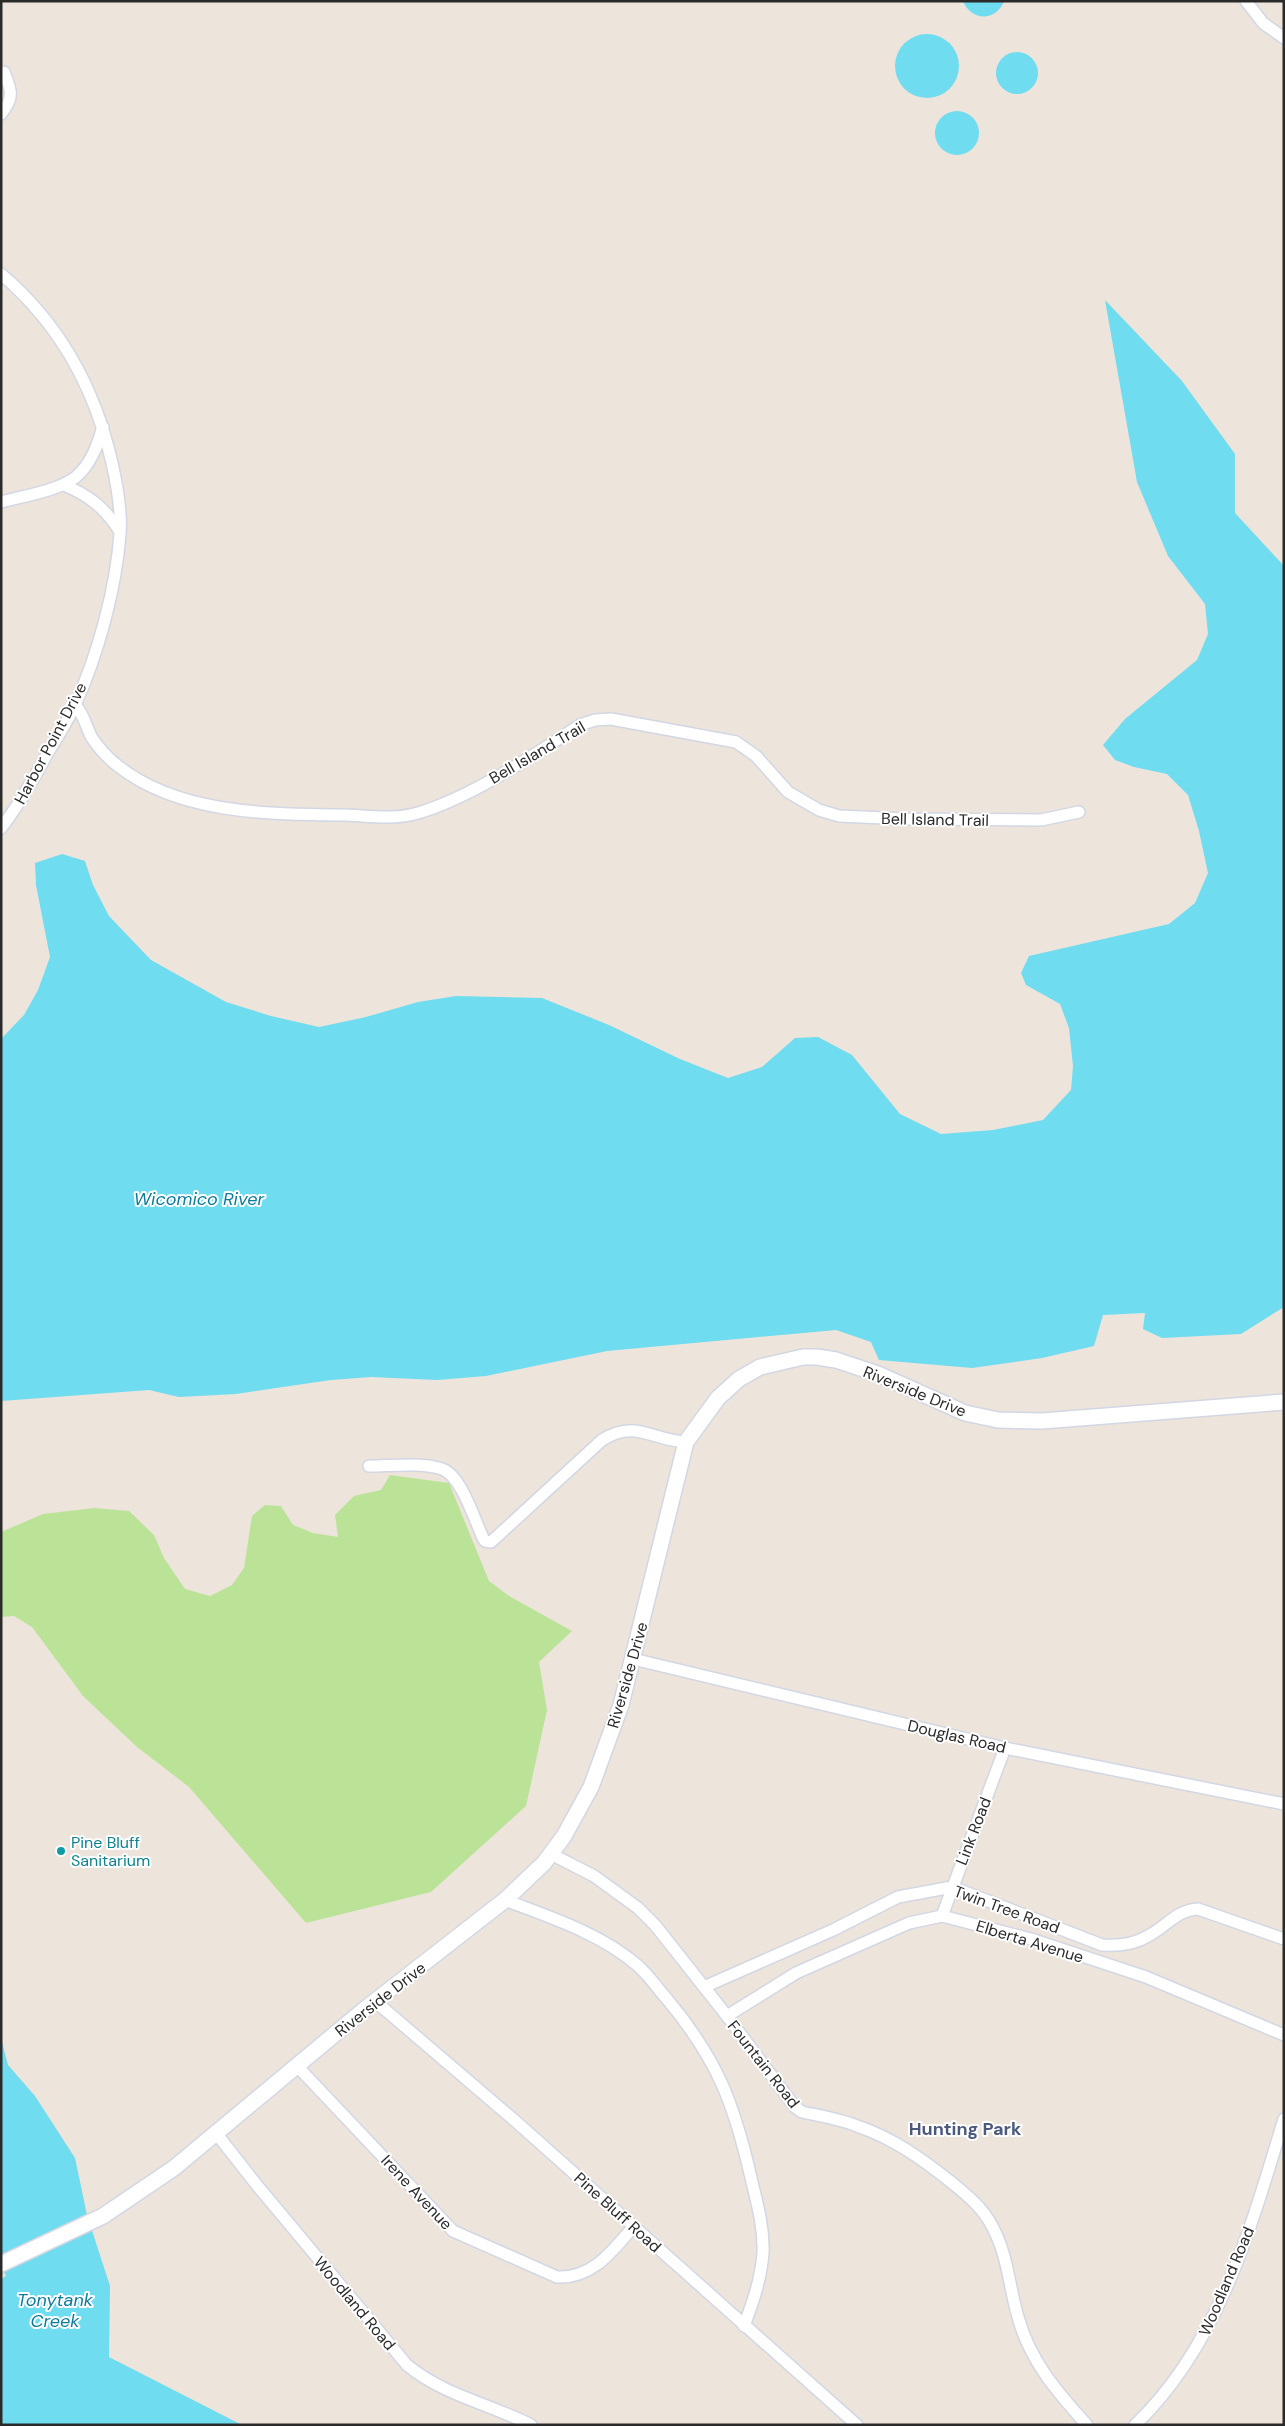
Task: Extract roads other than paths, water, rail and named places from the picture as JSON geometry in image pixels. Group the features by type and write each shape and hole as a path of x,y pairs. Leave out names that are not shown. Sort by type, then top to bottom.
{"street":[{"path":"1246,1 1263,22 1284,38"},
{"path":"1,114 10,103 11,88 4,72"},
{"name":"Harbor Point Drive","path":"1,274 20,290 47,322 75,362 104,427 118,490 120,533 110,595 93,658 75,705 14,812 1,828"},
{"path":"1,502 64,484 80,474 94,455 104,427"},
{"path":"64,484 87,495 109,515 120,533"},
{"name":"Bell Island Trail","path":"75,705 80,710 93,739 116,765 140,782 216,808 264,813 392,817 417,813 460,796 580,725 595,720 612,719 736,742 756,756 788,792 819,810 839,816 907,819 1041,820 1079,812"},
{"name":"Riverside Drive","path":"1,2264 103,2216 144,2190 504,1900 536,1872 551,1854 591,1787 621,1705 686,1442 718,1398 739,1379 760,1367 803,1357 836,1360 878,1374 965,1413 998,1420 1042,1421 1284,1402"},
{"path":"369,1466 410,1466 443,1469 458,1483 483,1538 488,1542 494,1540 602,1440 614,1432 628,1429 686,1442"},
{"name":"Douglas Road","path":"633,1659 1005,1748 1284,1804"},
{"name":"Link Road","path":"942,1916 1005,1748"},
{"name":"Fountain Road","path":"551,1854 580,1867 607,1884 638,1908 655,1925 791,2101 802,2112 857,2126 905,2148 964,2193 980,2208 992,2225 1000,2242 1008,2267 1018,2318 1029,2348 1044,2375 1087,2425"},
{"name":"Twin Tree Road","path":"704,1987 833,1930 898,1897 952,1887 1102,1945 1113,1946 1141,1940 1173,1917 1186,1910 1198,1909 1284,1939"},
{"path":"504,1900 562,1922 605,1944 638,1965 698,2038 710,2059 724,2086 741,2136 760,2216 762,2266 758,2289 744,2326"},
{"name":"Elberta Avenue","path":"727,2016 796,1973 909,1923 942,1916 1031,1939 1146,1977 1284,2036"},
{"name":"Pine Bluff Road","path":"376,2002 426,2043 634,2226 856,2425"},
{"name":"Irene Avenue","path":"297,2066 453,2231 472,2241 558,2277 567,2277 579,2275 601,2263 634,2226"},
{"name":"Woodland Road","path":"1135,2425 1166,2390 1200,2341 1215,2312 1249,2228 1284,2119"},
{"name":"Woodland Road","path":"216,2133 256,2184 407,2365 421,2377 444,2389 531,2425"}],"water":[{"path":"963,1 1004,1 995,13 990,16 983,16 972,12"},
{"path":"927,34 945,40 953,48 959,66 953,84 945,92 927,98 909,92 901,84 895,66 901,48 909,40"},
{"path":"1021,52 1029,55 1035,61 1038,73 1035,85 1029,91 1013,94 1005,91 999,85 996,69 999,61 1005,55"},
{"path":"961,111 973,117 978,124 978,142 973,149 966,154 953,155 945,152 938,145 935,129 938,121 945,114"},
{"name":"Wicomico River","path":"1105,300 1182,381 1235,454 1235,513 1284,566 1284,1307 1241,1334 1162,1338 1143,1329 1145,1313 1103,1315 1094,1346 1042,1358 972,1368 879,1360 871,1342 836,1330 607,1351 486,1376 437,1380 371,1377 331,1380 236,1394 179,1397 149,1390 1,1401 1,1039 24,1015 38,990 50,957 36,885 35,863 62,854 85,861 93,885 109,916 151,960 226,1002 271,1016 319,1027 366,1017 418,1002 456,996 542,998 609,1025 680,1059 728,1078 762,1067 795,1038 818,1037 852,1055 900,1114 941,1134 993,1130 1043,1120 1071,1090 1073,1066 1069,1028 1060,1004 1026,985 1021,973 1029,956 1169,924 1195,903 1208,873 1199,831 1188,795 1167,774 1134,767 1115,760 1103,745 1125,719 1197,660 1208,634 1205,604 1168,556 1137,482"},
{"name":"Tonytank Creek","path":"1,2038 8,2065 35,2096 75,2158 87,2215 110,2286 109,2357 242,2425 1,2425 1,2279 6,2276 1,2264"}],"place":[{"name":"Pine Bluff Sanitarium","path":"61,1851"}],"district":[{"name":"Hunting Park","path":"965,2129"}]}
